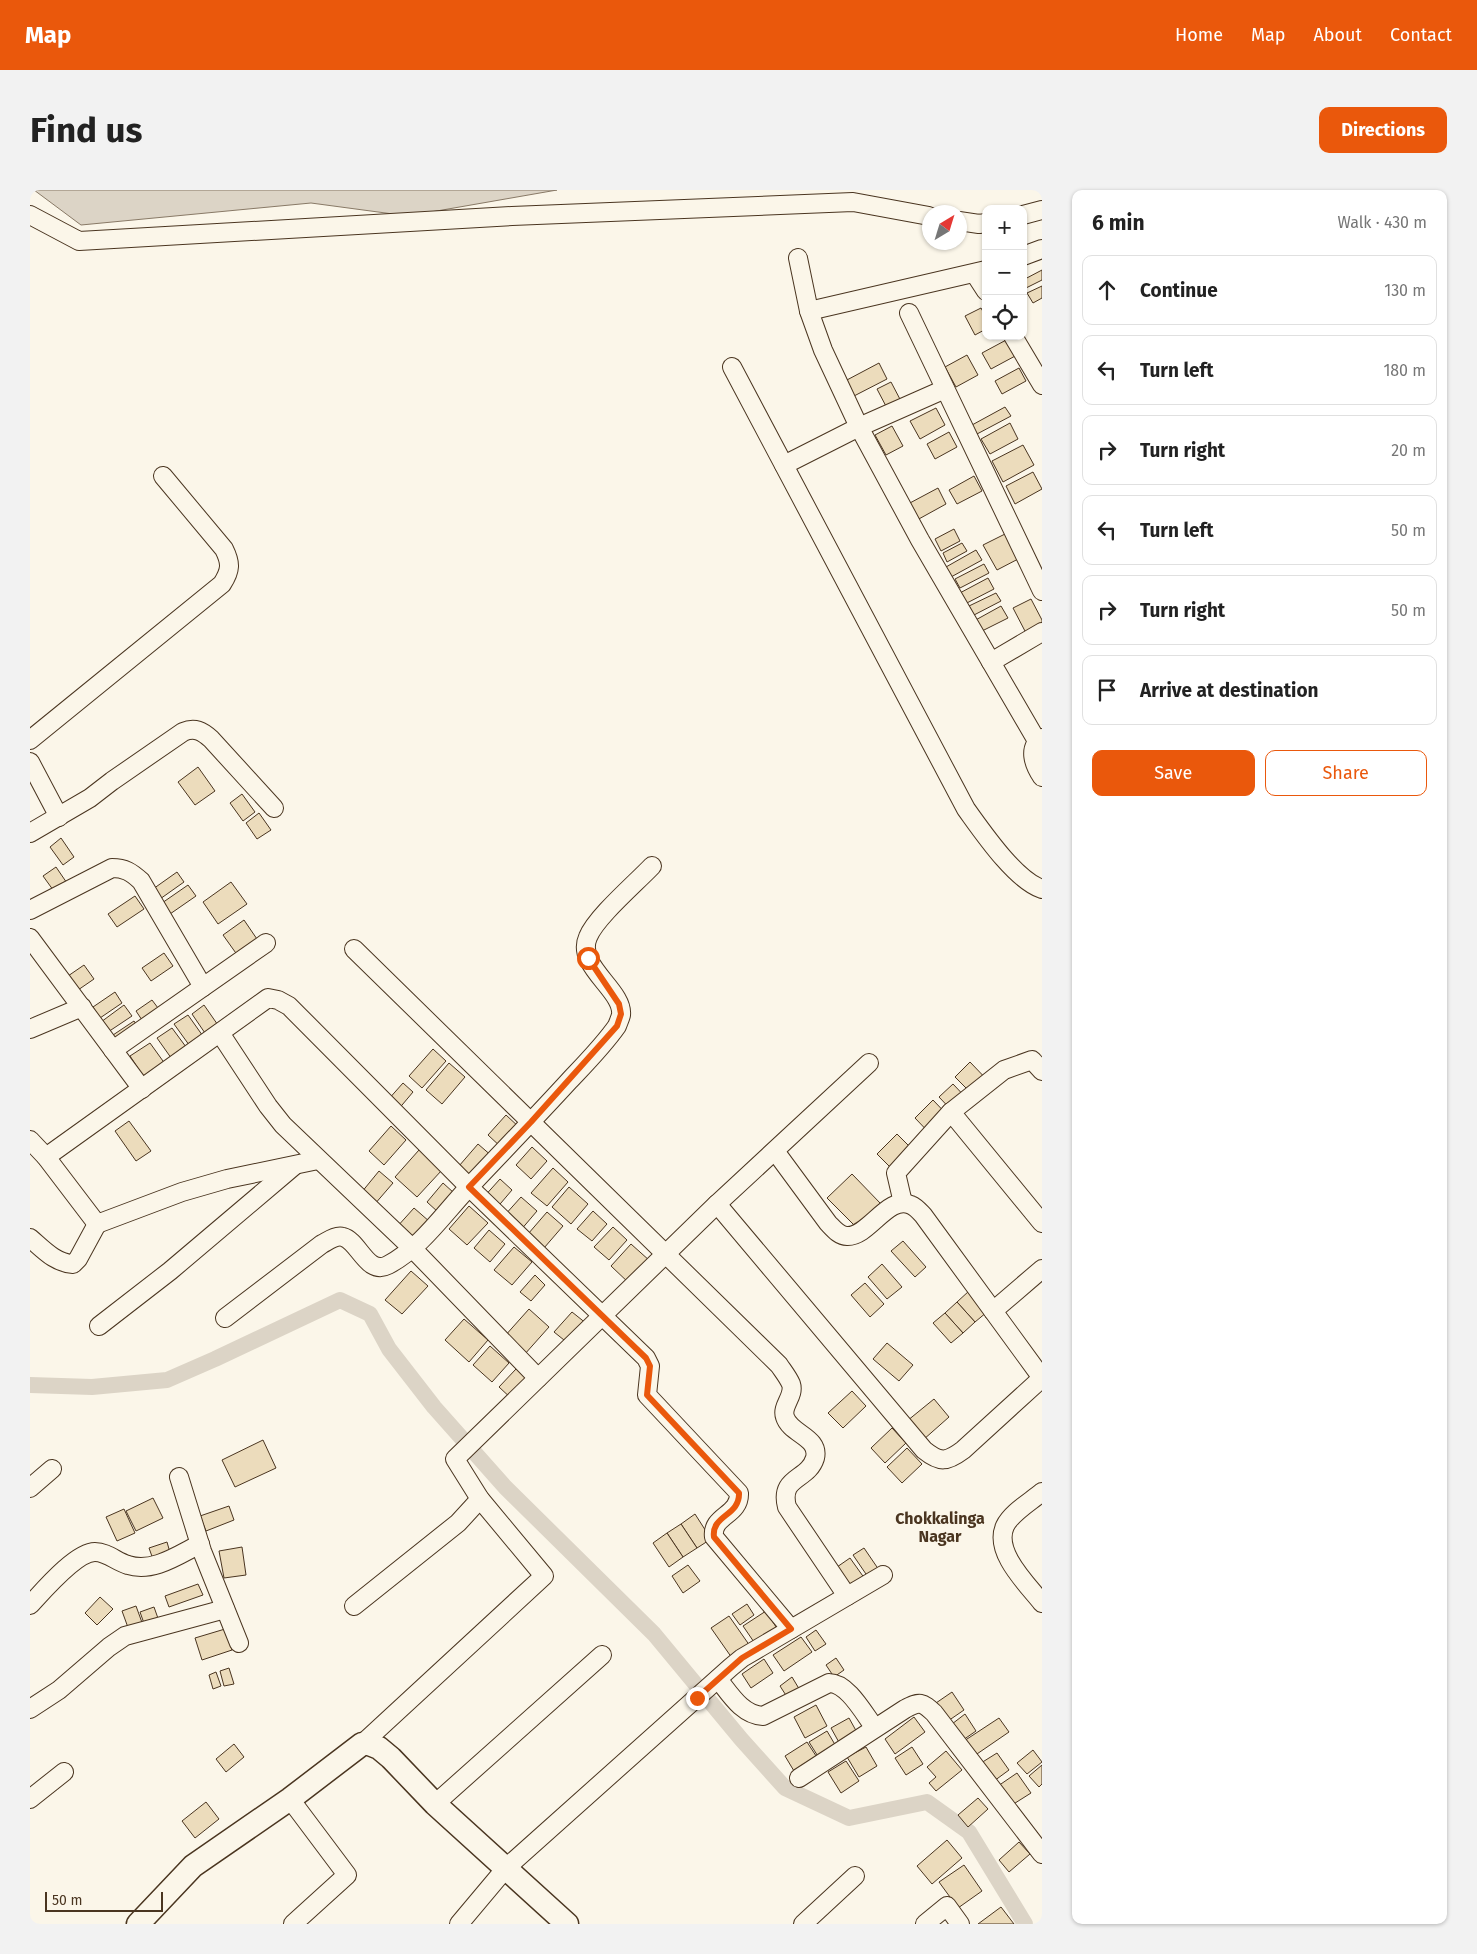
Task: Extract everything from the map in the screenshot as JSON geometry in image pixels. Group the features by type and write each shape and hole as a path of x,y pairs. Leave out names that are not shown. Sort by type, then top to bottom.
{"main road":[{"path":"138,1924 193,1866 290,1799 362,1744 369,1744 390,1758 435,1804 567,1924"}],"street":[{"path":"30,215 79,241 512,216 853,202 922,215"},
{"path":"1027,213 1042,210"},
{"path":"967,222 982,224"},
{"path":"1027,255 1042,249"},
{"path":"798,258 808,312 823,350 859,427 920,540 990,662 1040,739 1033,751 1034,762 1042,777"},
{"path":"808,312 981,272"},
{"path":"909,313 1042,591"},
{"path":"1015,340 1042,385"},
{"path":"732,367 966,808 991,844 1015,869 1036,887 1042,888"},
{"path":"784,465 859,427 945,389"},
{"path":"30,740 222,584 228,575 230,566 224,548 163,476"},
{"path":"990,662 1042,632"},
{"path":"30,833 90,798 183,732 193,728 203,732 274,808"},
{"path":"30,762 59,817"},
{"path":"225,1318 322,1244 333,1238 342,1236 351,1241 372,1265 379,1267 386,1266 412,1249 531,1122 617,1026 621,1014 619,1004 588,958 585,947 588,936 596,924 652,866"},
{"path":"30,910 112,868 123,868 131,872 140,881 203,987"},
{"path":"30,938 142,1089"},
{"path":"113,1050 266,943"},
{"path":"354,949 779,1365 787,1377 792,1393 785,1408 784,1416 788,1423 811,1442 816,1451 810,1467 792,1481 786,1489 784,1497 787,1507 847,1596"},
{"path":"46,1157 268,998 278,1000 289,1006 469,1187 646,1358 650,1366 647,1395 739,1493 739,1500 734,1509 718,1522 713,1530 714,1537 791,1629"},
{"path":"30,1029 82,1007"},
{"path":"220,1033 268,1106 283,1125 412,1249 538,1378"},
{"path":"903,1203 896,1173 951,1112 1004,1070 1032,1060 1042,1071"},
{"path":"362,1744 544,1576 480,1499 455,1459 717,1204 869,1064"},
{"path":"951,1112 1042,1223"},
{"path":"30,1140 46,1157 97,1224"},
{"path":"717,1204 924,1450 934,1458 952,1459 1042,1378 923,1215 912,1205 903,1203 892,1207 857,1234 846,1236 837,1232 828,1223 775,1151"},
{"path":"30,1238 55,1259 73,1264 78,1259 97,1224 182,1192 227,1178 318,1160"},
{"path":"99,1326 170,1271 296,1164"},
{"path":"993,1312 1042,1270"},
{"path":"30,1488 52,1469"},
{"path":"179,1477 200,1544 239,1643"},
{"path":"1042,1492 1005,1526 1002,1544 1010,1562 1042,1603"},
{"path":"354,1606 458,1523 480,1499"},
{"path":"30,1605 76,1560 95,1552 109,1556 127,1565 142,1567 161,1564 200,1544"},
{"path":"460,1924 506,1868 742,1658 883,1575"},
{"path":"30,1709 59,1690 109,1647 125,1636 225,1609"},
{"path":"435,1804 602,1655"},
{"path":"708,1688 753,1716 762,1716 829,1683 836,1683 847,1690 875,1728"},
{"path":"799,1778 905,1708 916,1703 924,1704 934,1713 1042,1854"},
{"path":"30,1799 64,1772"},
{"path":"290,1799 347,1876 294,1924"},
{"path":"804,1924 855,1876"},
{"path":"925,1924 947,1906 960,1924"}],"shaded area":[{"path":"34,190 557,190 408,216 311,203 81,225"}],"building":[{"path":"1042,270 1042,280 1027,288 1027,278"},
{"path":"1042,286 1042,298 1033,303 1027,293"},
{"path":"981,308 982,331 975,335 965,316"},
{"path":"1009,340 1017,355 991,369 982,353"},
{"path":"967,355 978,375 956,387 945,367"},
{"path":"879,363 887,379 854,396 845,381"},
{"path":"1019,368 1026,381 1002,394 995,381"},
{"path":"891,382 902,403 888,410 877,389"},
{"path":"1005,407 1011,416 977,434 972,425"},
{"path":"936,408 945,425 920,439 910,421"},
{"path":"1010,423 1018,439 990,454 981,439"},
{"path":"892,426 903,446 886,455 875,435"},
{"path":"949,432 957,447 935,459 927,444"},
{"path":"1023,445 1034,465 1003,482 992,461"},
{"path":"1033,472 1042,489 1015,504 1006,486"},
{"path":"974,476 982,491 957,504 949,490"},
{"path":"938,488 946,504 917,520 908,504"},
{"path":"954,529 960,541 941,551 935,539"},
{"path":"1009,532 1022,557 997,570 983,545"},
{"path":"962,543 967,551 947,562 943,553"},
{"path":"976,550 982,560 951,577 946,567"},
{"path":"984,564 989,573 960,588 955,579"},
{"path":"988,578 994,589 963,605 958,594"},
{"path":"996,593 1001,601 974,615 969,606"},
{"path":"1031,599 1042,620 1042,625 1026,633 1013,608"},
{"path":"1001,606 1008,618 978,633 972,622"},
{"path":"198,767 215,791 195,805 178,782"},
{"path":"242,794 255,812 243,821 230,803"},
{"path":"259,813 271,830 257,839 246,823"},
{"path":"61,838 74,857 63,865 50,847"},
{"path":"56,867 69,886 56,894 43,876"},
{"path":"177,872 184,882 160,899 153,889"},
{"path":"231,882 247,904 218,924 203,902"},
{"path":"188,885 196,896 170,914 162,903"},
{"path":"135,896 144,909 117,927 108,914"},
{"path":"244,920 259,942 238,956 223,935"},
{"path":"164,953 173,966 151,981 142,968"},
{"path":"84,965 94,979 78,990 68,976"},
{"path":"115,992 122,1003 100,1018 93,1007"},
{"path":"152,1000 161,1012 144,1023 136,1011"},
{"path":"124,1005 132,1016 108,1032 101,1022"},
{"path":"204,1005 220,1028 207,1036 192,1014"},
{"path":"188,1015 205,1039 192,1049 174,1024"},
{"path":"134,1021 140,1030 116,1046 110,1037"},
{"path":"172,1028 189,1051 174,1062 157,1038"},
{"path":"150,1043 168,1068 147,1082 130,1056"},
{"path":"433,1049 446,1061 422,1088 409,1076"},
{"path":"970,1062 993,1086 979,1101 955,1077"},
{"path":"449,1063 465,1077 442,1104 426,1090"},
{"path":"403,1083 413,1092 397,1111 387,1101"},
{"path":"953,1084 971,1103 957,1116 939,1097"},
{"path":"933,1100 954,1122 936,1140 915,1118"},
{"path":"506,1115 520,1128 502,1148 488,1135"},
{"path":"129,1121 151,1151 136,1161 115,1131"},
{"path":"391,1126 406,1140 384,1165 369,1151"},
{"path":"897,1134 919,1156 898,1175 877,1154"},
{"path":"478,1144 493,1157 473,1179 459,1166"},
{"path":"532,1147 547,1161 531,1179 516,1165"},
{"path":"419,1150 442,1170 417,1197 395,1177"},
{"path":"553,1168 568,1182 547,1206 531,1193"},
{"path":"379,1171 393,1183 374,1205 361,1193"},
{"path":"852,1174 881,1204 856,1227 827,1198"},
{"path":"500,1179 512,1190 495,1210 482,1199"},
{"path":"443,1183 454,1193 438,1212 427,1202"},
{"path":"569,1187 588,1204 571,1224 552,1207"},
{"path":"521,1197 537,1211 520,1231 504,1216"},
{"path":"469,1206 488,1223 467,1245 449,1229"},
{"path":"414,1208 430,1222 411,1243 396,1228"},
{"path":"593,1211 607,1224 592,1241 577,1229"},
{"path":"547,1212 563,1226 544,1248 528,1234"},
{"path":"613,1227 627,1240 609,1260 594,1247"},
{"path":"489,1230 505,1244 490,1262 474,1248"},
{"path":"903,1241 926,1267 915,1277 891,1251"},
{"path":"631,1244 650,1261 630,1284 611,1266"},
{"path":"514,1247 532,1262 512,1285 494,1270"},
{"path":"882,1264 902,1287 887,1299 868,1277"},
{"path":"411,1271 428,1286 402,1314 385,1300"},
{"path":"535,1275 545,1285 531,1301 520,1292"},
{"path":"865,1283 884,1304 870,1317 851,1295"},
{"path":"969,1291 987,1312 975,1322 957,1302"},
{"path":"957,1302 975,1322 963,1333 945,1313"},
{"path":"529,1309 549,1327 524,1355 504,1337"},
{"path":"572,1312 587,1324 569,1344 554,1332"},
{"path":"945,1313 963,1333 951,1343 933,1323"},
{"path":"464,1319 488,1340 469,1362 445,1340"},
{"path":"887,1343 913,1365 899,1381 873,1359"},
{"path":"490,1346 509,1363 492,1382 473,1365"},
{"path":"516,1369 530,1381 513,1400 499,1387"},
{"path":"852,1391 866,1406 843,1428 828,1413"},
{"path":"934,1399 949,1417 923,1440 907,1421"},
{"path":"892,1428 906,1443 885,1463 871,1448"},
{"path":"263,1440 276,1468 235,1487 222,1460"},
{"path":"907,1448 922,1464 902,1483 887,1467"},
{"path":"153,1498 163,1518 136,1531 126,1511"},
{"path":"229,1506 234,1520 206,1531 200,1516"},
{"path":"124,1509 135,1533 117,1541 106,1517"},
{"path":"695,1514 711,1539 697,1548 681,1524"},
{"path":"681,1524 697,1548 683,1557 667,1533"},
{"path":"667,1533 683,1557 669,1567 653,1543"},
{"path":"167,1542 171,1556 154,1562 149,1548"},
{"path":"242,1547 246,1575 224,1578 219,1551"},
{"path":"864,1548 879,1570 868,1577 853,1555"},
{"path":"850,1558 865,1579 851,1588 837,1567"},
{"path":"688,1565 700,1581 683,1593 672,1576"},
{"path":"198,1584 203,1595 169,1607 165,1596"},
{"path":"100,1597 113,1609 97,1625 85,1613"},
{"path":"747,1604 754,1615 740,1625 732,1614"},
{"path":"136,1606 144,1628 130,1633 122,1611"},
{"path":"154,1607 160,1624 146,1629 140,1612"},
{"path":"766,1611 778,1630 756,1645 743,1626"},
{"path":"729,1616 750,1646 732,1658 711,1628"},
{"path":"225,1629 232,1650 202,1660 195,1638"},
{"path":"816,1630 826,1644 815,1651 806,1637"},
{"path":"801,1637 812,1652 784,1671 773,1655"},
{"path":"836,1658 844,1670 834,1677 826,1665"},
{"path":"764,1659 773,1673 751,1688 742,1674"},
{"path":"229,1668 234,1684 224,1686 220,1671"},
{"path":"216,1672 221,1686 213,1689 209,1675"},
{"path":"792,1677 801,1692 789,1700 780,1686"},
{"path":"952,1692 964,1710 948,1721 936,1703"},
{"path":"816,1705 827,1726 805,1738 794,1717"},
{"path":"965,1714 976,1731 963,1740 952,1724"},
{"path":"914,1717 925,1732 895,1754 885,1739"},
{"path":"849,1718 859,1736 841,1746 831,1728"},
{"path":"999,1718 1009,1732 974,1756 964,1741"},
{"path":"827,1731 837,1748 819,1758 809,1742"},
{"path":"807,1742 820,1762 797,1776 785,1756"},
{"path":"234,1744 244,1757 226,1772 216,1759"},
{"path":"866,1747 877,1766 859,1777 847,1757"},
{"path":"912,1747 923,1764 906,1775 895,1758"},
{"path":"1033,1750 1042,1762 1027,1774 1017,1763"},
{"path":"946,1751 962,1770 936,1791 929,1783 936,1777 927,1767"},
{"path":"997,1753 1009,1770 994,1781 981,1763"},
{"path":"846,1761 859,1781 841,1793 828,1772"},
{"path":"1042,1765 1042,1784 1039,1787 1029,1776"},
{"path":"1017,1773 1031,1793 1012,1805 998,1786"},
{"path":"978,1798 988,1809 968,1827 958,1815"},
{"path":"206,1802 219,1819 195,1838 182,1821"},
{"path":"947,1840 962,1858 932,1884 917,1866"},
{"path":"1019,1842 1030,1854 1009,1872 999,1860"},
{"path":"964,1865 982,1891 958,1908 939,1882"},
{"path":"1001,1907 1014,1924 978,1924"}],"waterway":[{"path":"30,1385 92,1387 167,1380 340,1300 370,1314 389,1349 434,1407 505,1487 654,1634 741,1739 785,1788 849,1818 927,1802 969,1832 1025,1924"}],"district":[{"name":"Chokkalinga Nagar","path":"940,1527"}],"route":[{"path":"588,958 619,1004 621,1014 617,1026 531,1122 469,1187 646,1358 650,1366 647,1395 739,1493 739,1500 734,1509 718,1522 713,1530 714,1537 791,1629 742,1658 697,1698"}]}
